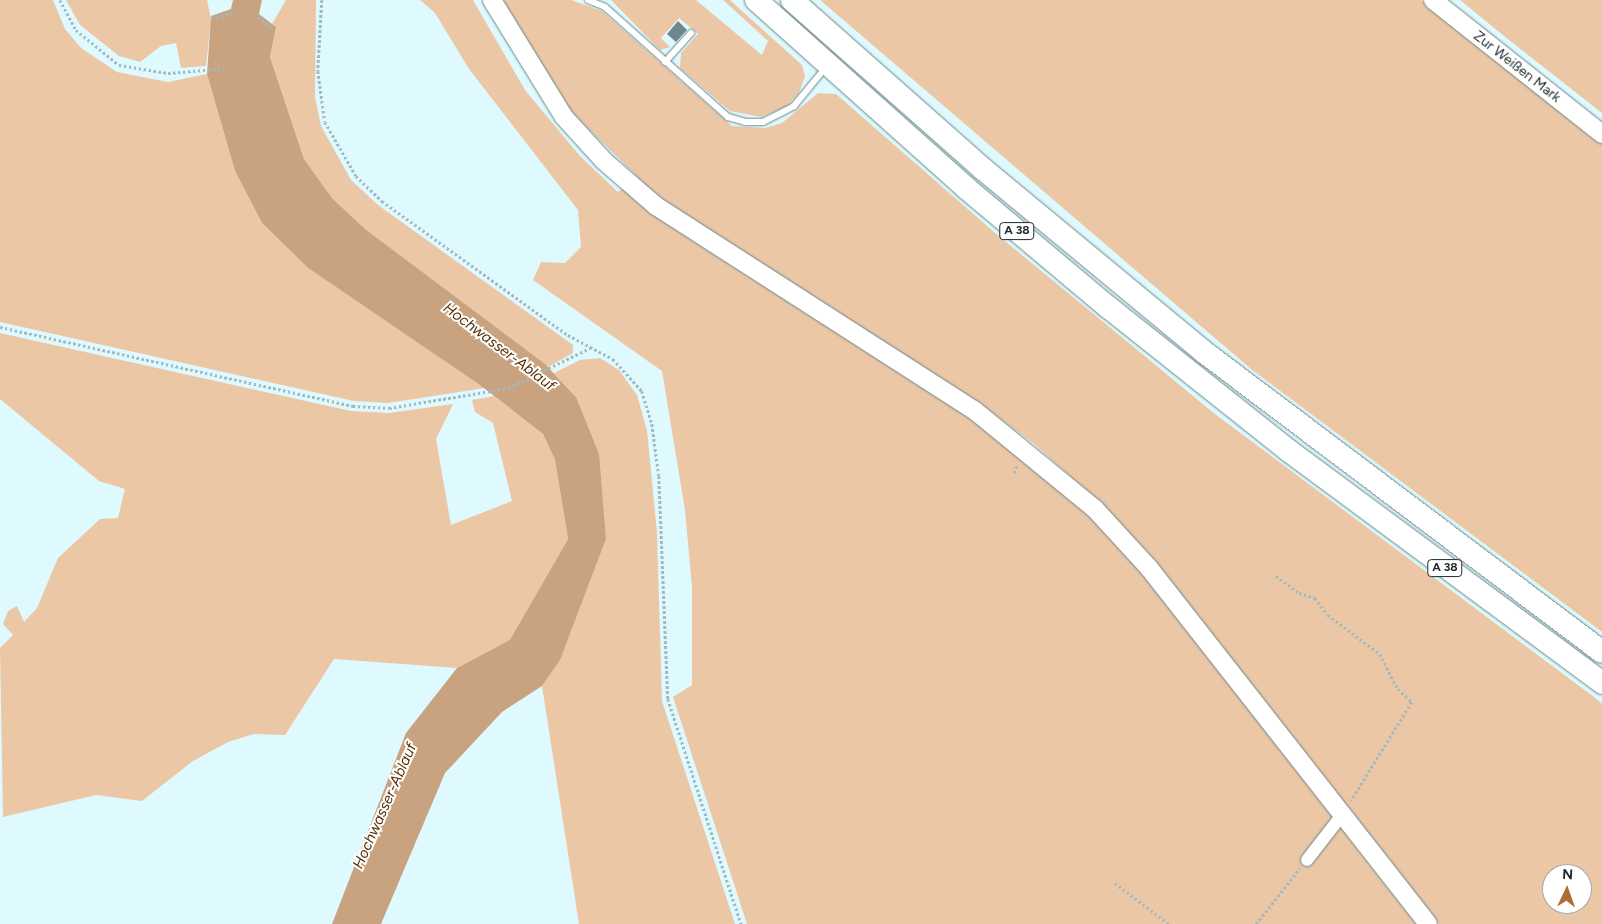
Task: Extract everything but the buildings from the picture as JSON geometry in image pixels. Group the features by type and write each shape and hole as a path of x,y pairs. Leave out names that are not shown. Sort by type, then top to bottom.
{"highway":[{"name":"A 38","path":"756,0 966,188 1206,387 1602,684"},
{"name":"A 38","path":"792,0 983,169 1204,352 1598,648"}],"main road":[{"path":"492,0 564,117 604,161 656,206 966,404 1028,449 1088,503 1149,568 1428,924"},
{"name":"Zur Weißen Mark","path":"1433,0 1602,134"}],"street":[{"path":"1307,860 1342,815"}],"lane":[{"path":"588,0 604,3 665,62 728,117 746,122 779,116 794,106 828,64"},
{"path":"665,62 691,32"}],"path":[{"path":"60,0 76,30 119,65 168,73 228,68"},
{"path":"322,0 318,71 325,122 356,176 382,201 590,348 626,369 642,391 652,424 663,530 668,699 741,924"},
{"path":"211,19 232,13"},
{"path":"258,17 274,29"},
{"path":"0,327 353,406 388,408 508,388 590,348"},
{"path":"1276,576 1300,593 1315,598 1328,616 1380,654 1398,689 1412,702 1342,815"},
{"path":"1256,924 1307,860"},
{"path":"1115,883 1169,924"}],"shaded area":[{"path":"0,0 53,0 65,29 81,48 117,72 168,82 207,74 235,171 262,223 308,268 485,388 388,403 354,401 0,322"},
{"path":"66,0 207,0 211,19 206,66 181,68 176,43 161,46 140,62 119,56 80,25"},
{"path":"286,0 316,0 315,97 321,126 351,180 378,205 573,345 573,353 548,367 365,229 332,198 304,159 270,57 276,27 272,24"},
{"path":"420,0 473,0 525,90 580,156 618,192 623,188 702,247 973,418 1090,516 1144,574 1416,924 747,924 673,697 692,685 692,588 685,510 662,371 533,280 541,262 565,263 581,247 578,210 469,69 435,13"},
{"path":"500,0 571,0 602,11 732,126 765,128 782,123 818,93 836,94 994,232 1215,414 1594,697 1602,704 1602,924 1439,924 1099,502 1034,444 976,401 661,200 571,112"},
{"path":"611,0 696,0 762,55 768,41 723,0 730,0 802,65 805,76 799,93 787,106 762,117 730,111 680,68 681,53 698,34 679,18 661,38 670,47 660,50"},
{"path":"820,0 1421,0 1602,140 1602,632 1251,369"},
{"path":"1460,0 1602,0 1602,113 1509,40"},
{"path":"0,333 351,411 389,413 453,404 436,439 451,525 512,501 493,423 475,412 472,400 494,396 543,434 555,460 568,539 510,641 457,668 334,659 285,735 254,734 228,742 193,761 142,801 96,795 3,817 0,648 13,635 3,624 8,611 17,606 24,622 37,608 58,558 100,519 118,518 125,489 99,481 0,399"},
{"path":"600,358 619,370 637,395 647,430 657,532 662,701 735,924 579,924 542,686 560,659 606,539 576,397 554,373 580,360"}],"water":[{"name":"Hochwasser-Ablauf","path":"233,0 262,0 259,14 276,27 270,57 304,159 332,198 365,229 545,364 576,397 599,454 606,539 560,660 542,686 502,712 445,773 381,924 332,924 406,733 457,668 510,640 568,539 555,460 543,434 480,385 308,268 262,223 235,171 207,74 211,16 231,9"}]}
